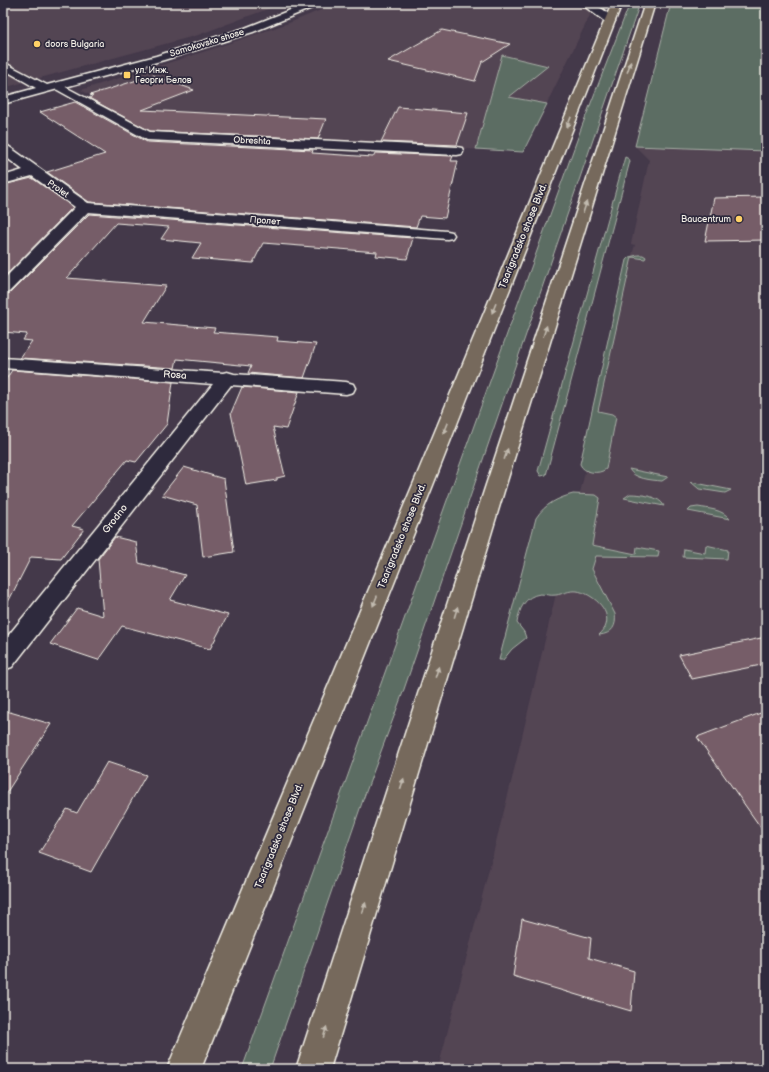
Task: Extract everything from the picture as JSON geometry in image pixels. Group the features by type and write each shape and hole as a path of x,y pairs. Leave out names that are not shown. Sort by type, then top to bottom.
{"highway":[{"name":"Tsarigradsko shose Blvd.","path":"184,1069 430,468 617,3"},
{"path":"313,1069 496,484 650,3"}],"street":[{"name":"Samokovsko shose","path":"3,101 160,58 248,30 316,3"},
{"path":"585,3 593,7 610,21"},
{"name":"Obreshta","path":"3,65 53,88 147,136 457,151"},
{"name":"Prolet","path":"3,149 84,207"},
{"path":"3,180 32,171"},
{"path":"3,289 84,207"},
{"name":"Пролет","path":"84,207 447,236"},
{"name":"Rosa","path":"3,363 226,378 346,388"},
{"name":"Grodno","path":"3,660 226,378"}],"shaded area":[{"path":"3,3 284,3 198,35 3,88"},
{"path":"338,3 596,3 523,152 155,133 81,90 203,52 289,23"},
{"path":"671,3 766,3 766,1069 438,1069 510,787 585,472 635,245 631,244 649,160 635,146"}],"green space":[{"path":"630,3 640,3 402,695 364,797 270,1069 242,1069 582,126"},
{"path":"671,3 766,3 766,151 635,146"},
{"path":"502,55 548,66 509,97 547,104 523,152 476,149"},
{"path":"625,157 630,161 546,475 541,476 538,471"},
{"path":"643,255 646,257 645,259 632,257 598,411 612,414 616,417 606,469 599,472 592,472 584,469 580,464 626,260 629,257"},
{"path":"629,469 668,477 662,481 648,479 635,475"},
{"path":"691,482 731,490 725,493 699,489"},
{"path":"573,494 596,495 600,498 592,545 636,554 637,547 659,551 658,557 596,556 592,569 615,614 613,629 607,633 599,635 606,625 607,619 603,608 594,598 577,591 556,595 535,595 530,597 521,608 518,618 517,623 524,632 526,638 512,649 503,660 499,660 536,518 543,509 552,502"},
{"path":"630,494 644,495 654,498 664,506 624,498"},
{"path":"698,507 719,511 730,519 688,511 691,508"},
{"path":"706,545 728,550 727,559 683,557 684,549 705,553"}],"building":[{"path":"442,30 510,44 482,62 475,81 388,61"},
{"path":"153,75 194,90 142,110 326,119 318,139 150,131 89,98 93,96 90,95"},
{"path":"75,102 147,142 313,150 312,153 373,157 375,153 453,156 451,161 458,161 445,218 420,216 416,227 89,202 47,172 105,154 40,112"},
{"path":"398,107 468,113 457,145 381,142"},
{"path":"32,178 73,207 3,278 3,185"},
{"path":"766,197 766,240 705,241 714,198"},
{"path":"89,214 413,238 407,259 376,256 377,252 263,243 253,263 192,258 201,243 161,239 169,227 116,223 67,278 166,286 144,322 215,328 213,332 278,337 277,341 316,344 304,378 248,373 251,366 177,359 175,368 20,358 32,341 23,340 27,334 3,332 3,295 10,293"},
{"path":"12,370 173,382 167,424 136,462 127,460 72,526 84,529 61,559 31,557 3,612 3,384"},
{"path":"242,387 299,392 286,429 273,427 285,476 277,478 277,480 246,485 231,413"},
{"path":"184,467 224,479 234,552 203,557 197,505 162,495"},
{"path":"115,537 136,542 139,563 185,575 170,600 228,615 210,649 122,626 98,660 50,644 77,608 103,616 98,559"},
{"path":"766,637 766,664 692,679 679,655"},
{"path":"3,710 51,724 3,798"},
{"path":"766,711 766,835 697,737"},
{"path":"107,762 146,775 91,872 39,853 67,809 77,813"},
{"path":"522,919 591,938 589,958 634,971 631,1011 513,976"}],"place":[{"name":"doors Bulgaria","path":"37,44"},
{"name":"ул. Инж. Георги Белов","path":"127,75"},
{"name":"Baucentrum","path":"739,219"}]}
